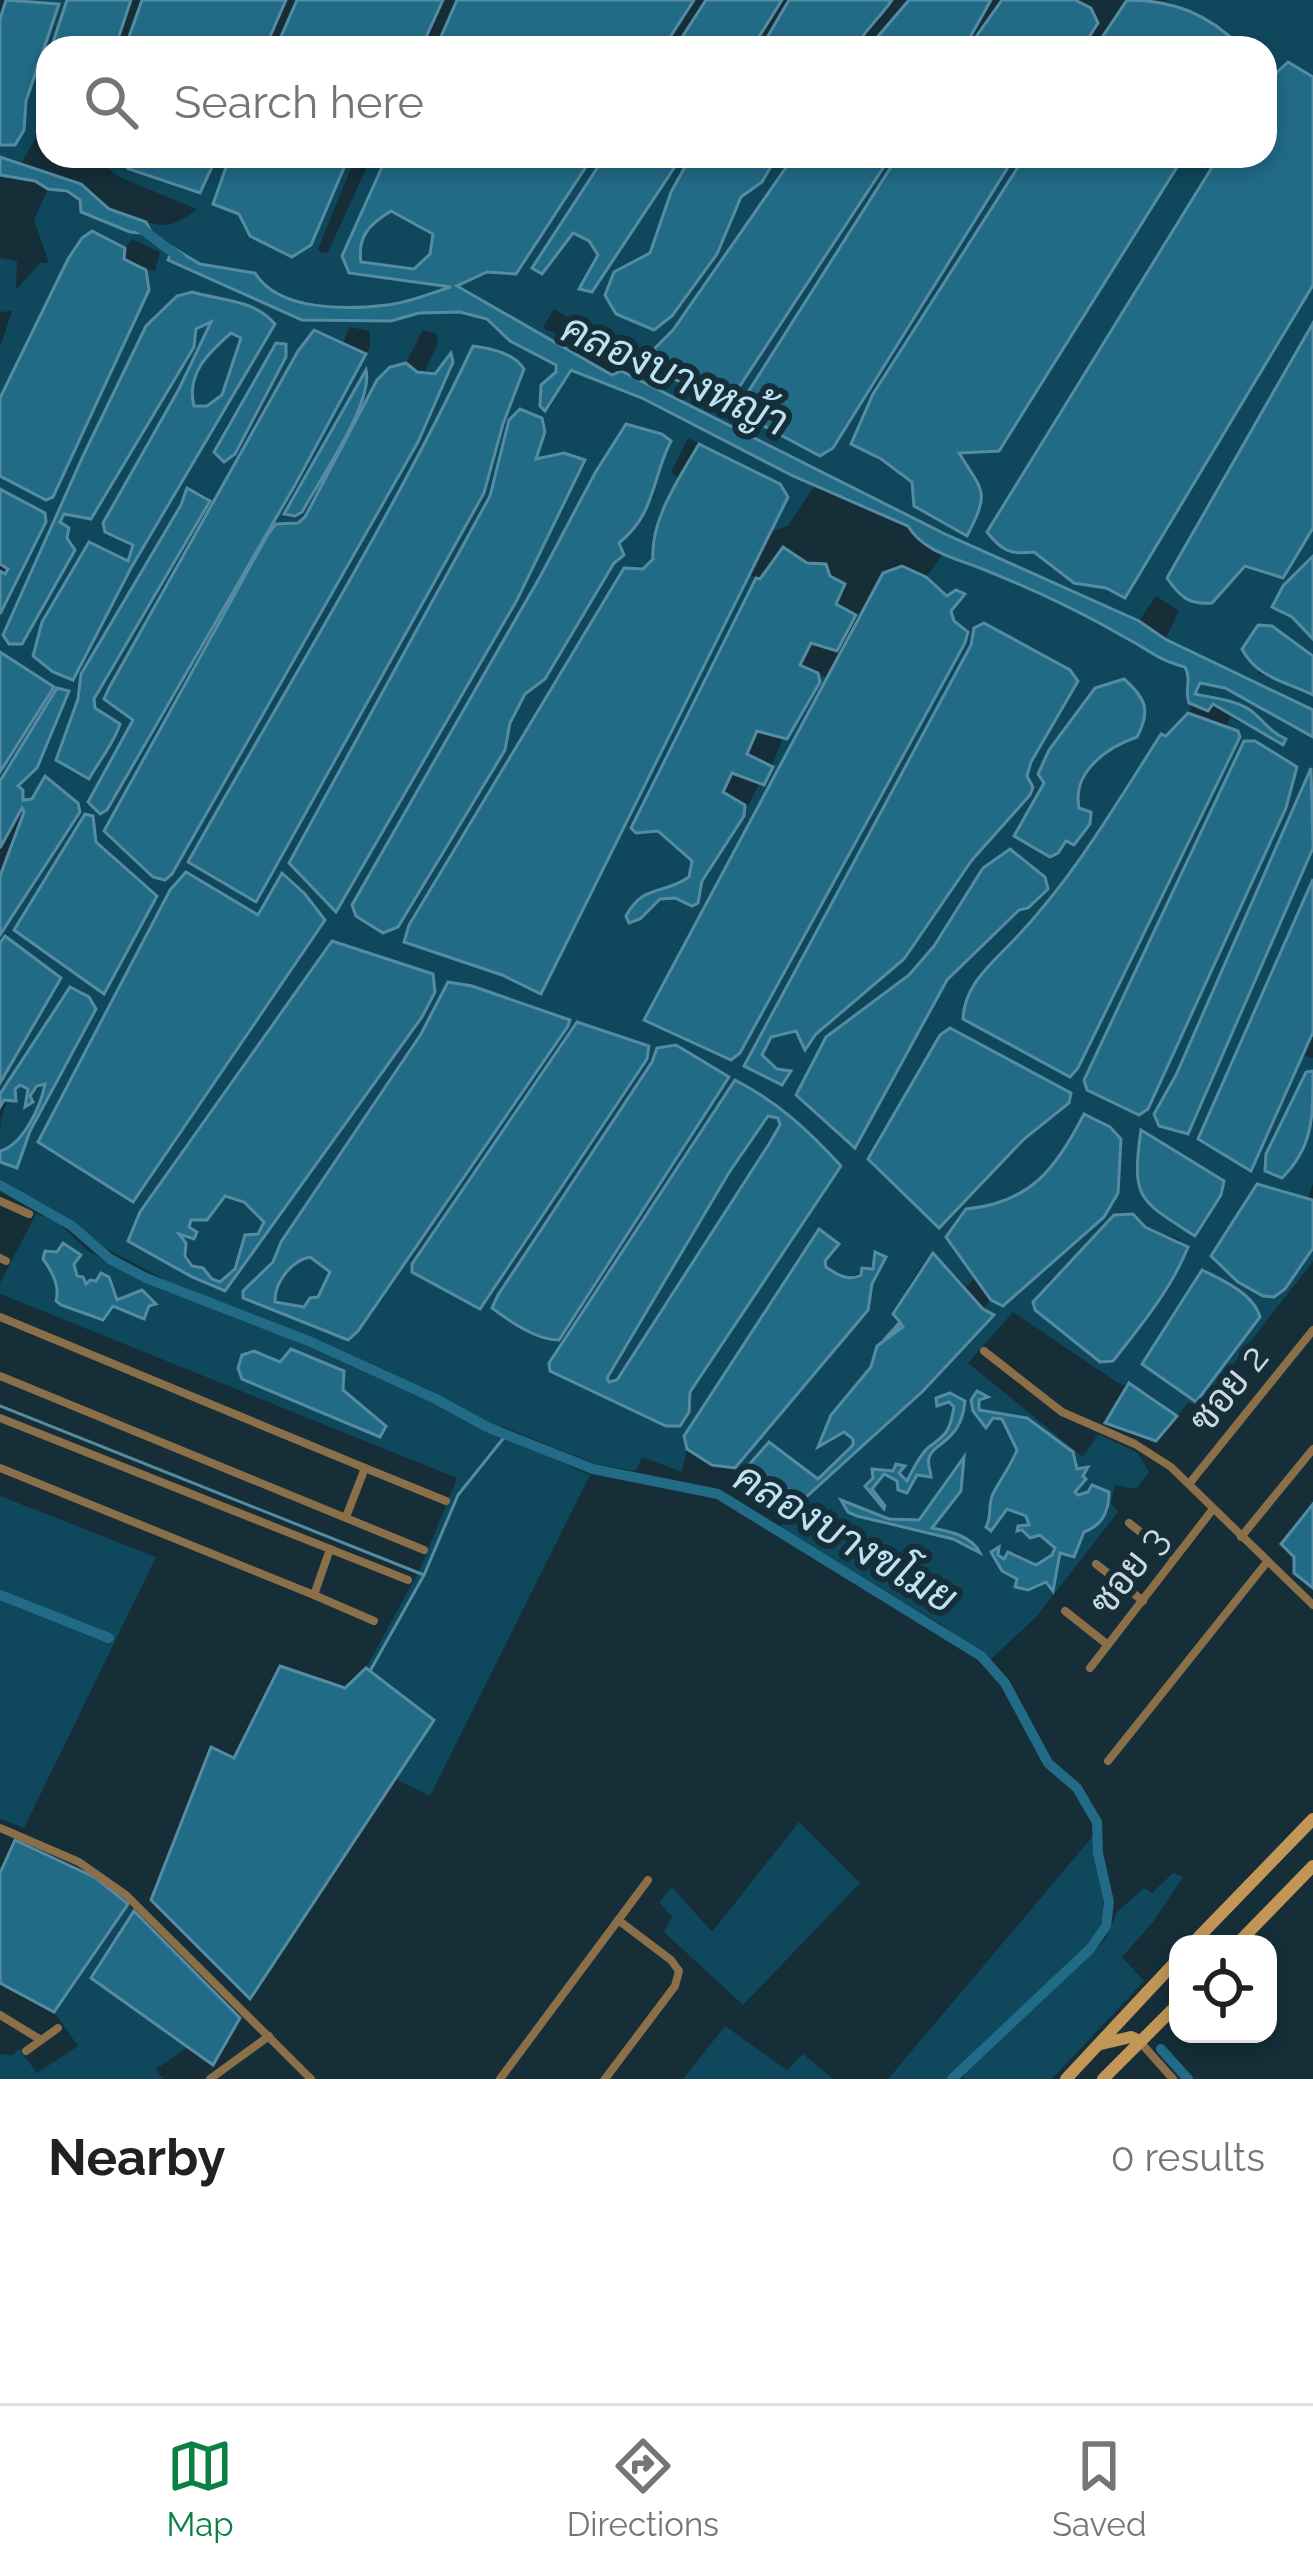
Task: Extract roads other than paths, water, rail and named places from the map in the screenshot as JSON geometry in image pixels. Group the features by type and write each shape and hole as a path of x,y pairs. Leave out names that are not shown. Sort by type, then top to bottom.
{"main road":[{"path":"1201,1935 1313,1819"},
{"path":"1246,1935 1313,1866"},
{"path":"1066,2079 1169,1969"},
{"path":"1103,2079 1169,2013"},
{"path":"1095,2047 1130,2037 1140,2042"}],"street":[{"path":"0,1201 29,1214"},
{"path":"0,1317 446,1501"},
{"name":"ซอย 2","path":"1189,1484 1313,1330"},
{"path":"983,1351 1063,1412 1151,1452 1313,1606"},
{"path":"0,1376 424,1550"},
{"path":"0,1418 408,1580"},
{"path":"1241,1537 1313,1448"},
{"path":"0,1468 374,1621"},
{"path":"346,1518 365,1468"},
{"name":"ซอย 3","path":"1090,1668 1213,1509"},
{"path":"1129,1523 1174,1558"},
{"path":"314,1595 330,1550"},
{"path":"1108,1762 1267,1562"},
{"path":"1096,1564 1143,1601"},
{"path":"1065,1611 1108,1645"},
{"path":"0,1828 58,1851 126,1895 311,2079"},
{"path":"500,2079 648,1880"},
{"path":"605,2079 675,1986 679,1971 618,1920"},
{"path":"0,2015 41,2040"},
{"path":"26,2051 58,2028"},
{"path":"209,2079 269,2036"},
{"path":"1140,2042 1173,2079"}],"water":[{"path":"6,0 59,4 48,36 36,36 36,72 26,101 24,130 15,145 0,145 0,19"},
{"path":"67,0 131,0 119,36 55,36"},
{"path":"142,0 286,0 270,36 129,36"},
{"path":"297,0 443,0 426,36 281,36"},
{"path":"457,0 694,0 671,36 441,36"},
{"path":"706,0 782,0 760,36 683,36"},
{"path":"789,0 892,0 863,36 768,36"},
{"path":"909,0 991,0 971,36 878,36"},
{"path":"1002,0 1075,0 1091,8 1098,23 1090,36 976,36"},
{"path":"1127,0 1189,11 1228,36 1103,36"},
{"path":"1288,62 1313,77 1313,285 1125,598 1106,588 1074,583 1034,552 1013,552 987,532 1212,168 1277,168 1277,72"},
{"path":"0,157 81,184 109,209 146,222 152,234 130,232 81,212 80,200 67,191 0,175"},
{"path":"128,168 211,168 200,193"},
{"path":"226,168 344,168 311,245 292,257 250,236 239,214 213,204"},
{"path":"382,168 585,168 516,274 487,272 457,286 612,375 621,371 945,534 1139,621 1165,639 1313,710 1313,737 1225,688 1200,683 1195,694 1248,709 1286,739 1283,745 1213,704 1208,711 1189,703 1185,667 1054,600 940,553 908,526 793,476 642,398 571,370 545,411 540,406 541,385 556,372 556,365 510,341 487,319 460,312 419,313 391,321 302,320 168,260 173,248 200,264 255,273 280,295 296,301 333,307 395,304 451,287 349,273 342,256","holes":["391,211 433,234 430,254 414,269 361,262 361,245 367,232"]},
{"path":"597,168 674,168 592,292 579,289 598,255 589,241 573,233 542,274 532,268"},
{"path":"684,168 770,168 762,182 741,197 717,254 672,316 654,330 616,314 605,295 614,272 650,253"},
{"path":"786,168 883,168 728,404 711,407 698,388 654,372 653,350 673,330"},
{"path":"890,168 1008,168 833,448 820,456 736,411"},
{"path":"1017,168 1176,168 999,451 959,453 981,493 967,536 914,506 912,482 851,444 873,394"},
{"path":"92,231 125,248 124,259 146,270 149,290 53,497 46,500 0,476 0,398 68,259"},
{"path":"192,292 237,302 275,324 131,568 73,680 33,656 42,622 89,542 128,561 133,545 105,532 103,523 211,322 196,329 194,347 91,519 64,514 60,522 69,528 67,538 75,550 22,644 9,644 3,635 146,326 177,296","holes":["231,333 241,338 222,395 207,406 194,406 193,384 201,365"]},
{"path":"1313,323 1313,528 1283,578 1245,566 1212,603 1191,601 1167,578"},
{"path":"314,330 366,354 295,485 107,810 100,814 88,802 133,720 104,699"},
{"path":"276,343 286,344 286,357 235,454 224,462 214,452"},
{"path":"473,346 508,355 524,369 484,493 256,902 188,862 371,542"},
{"path":"451,353 453,362 418,442 172,874 165,880 153,877 104,831 268,534 276,524 298,523 305,517 377,380 390,367 406,363 417,372 435,374"},
{"path":"366,370 362,401 332,462 302,512 284,514"},
{"path":"520,409 542,418 545,432 536,459 564,453 585,460 517,600 336,912 289,863 490,496 509,420"},
{"path":"626,424 671,441 640,520 619,543 624,555 614,563 545,679 525,694 510,723 505,750 398,927 383,933 356,916 352,905"},
{"path":"699,444 780,484 788,497 541,994 502,975 404,942 409,925 624,568 643,569 653,559 661,514"},
{"path":"187,488 210,501 94,699 95,708 120,724 89,779 56,760 78,699 81,674"},
{"path":"0,489 45,513 46,522 0,614 0,571 5,574 8,569 0,564"},
{"path":"783,547 807,563 826,564 830,576 845,584 836,604 856,615 837,651 811,643 800,665 818,673 820,682 787,739 757,731 747,754 773,767 764,785 732,773 723,792 745,805 744,816 702,881 698,903 692,906 675,898 660,899 629,923 626,916 639,899 689,877 692,861 658,831 636,833 631,828 756,578 760,579"},
{"path":"1313,556 1313,639 1292,617 1272,607 1283,586"},
{"path":"902,566 926,577 947,596 956,590 965,594 951,611 954,621 968,632 965,643 740,1053 731,1060 644,1020 883,573"},
{"path":"984,623 1070,670 1078,681 1031,762 1030,795 972,860 904,959 816,1034 805,1050 796,1031 771,1037 762,1055 777,1069 791,1071 782,1085 744,1066 971,645 974,628"},
{"path":"1258,625 1272,626 1313,656 1313,695 1273,678 1248,659 1242,649"},
{"path":"0,652 54,687 0,772"},
{"path":"1124,679 1144,705 1141,728 1137,737 1114,747 1086,772 1079,808 1091,812 1090,824 1074,845 1066,841 1050,857 1014,836 1044,783 1038,774 1049,750 1095,688"},
{"path":"57,688 69,691 37,768 18,786 23,800 32,799 45,776 78,803 80,812 0,935 0,876 24,812 22,808 0,848 0,781"},
{"path":"1188,713 1238,731 1240,737 1070,1077 963,1019 964,1007 980,977 1073,868 1161,734 1166,736"},
{"path":"1244,741 1255,741 1297,767 1286,808 1148,1109 1139,1115 1087,1090 1084,1080"},
{"path":"1311,768 1313,848 1188,1134 1159,1126 1154,1114 1176,1075"},
{"path":"85,814 93,816 96,842 157,896 104,994 14,930"},
{"path":"1010,849 1045,877 1048,889 1028,908 1019,910 947,980 855,1148 796,1095 826,1037 909,975 934,946 983,868"},
{"path":"186,872 258,915 282,873 325,920 133,1202 38,1142 170,890"},
{"path":"1313,879 1313,1032 1251,1171 1198,1139"},
{"path":"5,936 61,978 0,1083 0,943"},
{"path":"332,941 433,974 435,992 422,1017 225,1291 128,1241 140,1212","holes":["225,1196 244,1202 264,1222 258,1234 245,1235 235,1269 220,1282 203,1268 192,1266 179,1234 194,1239 197,1232 189,1227 191,1220 207,1220"]},
{"path":"448,982 570,1020 348,1340 243,1298 243,1291 273,1262 281,1242 421,1034","holes":["310,1257 330,1272 318,1297 310,1298 304,1307 275,1302 281,1280 303,1259"]},
{"path":"70,987 89,997 96,1009 30,1131 17,1168 0,1162 0,1151 23,1133 45,1084 37,1086 30,1096 33,1102 25,1107 28,1089 20,1085 15,1089 16,1101 4,1100 0,1107 0,1094"},
{"path":"577,1022 649,1046 647,1059 480,1309 412,1272 412,1264"},
{"path":"950,1028 1071,1093 1069,1103 1024,1139 939,1228 868,1159 940,1035"},
{"path":"676,1045 729,1077 559,1340 524,1329 492,1308 498,1295 657,1048"},
{"path":"1313,1071 1309,1131 1300,1155 1282,1178 1265,1171 1266,1154 1306,1072"},
{"path":"735,1080 792,1118 841,1166 690,1392 689,1412 680,1426 666,1426 550,1371 549,1363","holes":["768,1116 778,1118 780,1125 769,1144 617,1380 609,1382 607,1378 730,1171"]},
{"path":"1084,1114 1110,1127 1121,1139 1118,1193 1104,1217 1003,1306 991,1300 946,1237 966,1209 1008,1199 1038,1180 1063,1151"},
{"path":"1141,1130 1224,1181 1221,1195 1195,1236 1143,1196 1137,1171"},
{"path":"1257,1184 1313,1200 1313,1248 1285,1289 1274,1297 1238,1282 1211,1256"},
{"path":"1133,1214 1145,1227 1188,1247 1134,1335 1113,1361 1100,1362 1035,1310 1033,1302 1114,1215"},
{"path":"819,1229 839,1244 825,1261 838,1274 856,1277 862,1268 873,1269 875,1252 886,1257 872,1284 868,1310 735,1468 712,1465 687,1449 684,1436"},
{"path":"63,1243 81,1255 74,1264 77,1276 86,1284 101,1273 109,1277 117,1300 142,1290 156,1304 149,1306 144,1319 113,1306 103,1320 61,1305 43,1259 45,1251 57,1252"},
{"path":"933,1253 983,1309 994,1315 923,1391 805,1498 746,1468 769,1442 818,1479 853,1445 844,1432 818,1447 831,1415 871,1367 877,1346 903,1327 901,1324 883,1341 900,1322 893,1314"},
{"path":"1202,1270 1245,1295 1260,1317 1196,1402 1142,1364"},
{"path":"291,1349 344,1371 343,1390 386,1426 380,1437 242,1379 238,1368 242,1355 254,1351 280,1362"},
{"path":"1129,1383 1177,1416 1156,1441 1105,1423"},
{"path":"977,1391 988,1397 979,1400 979,1410 1027,1418 1073,1452 1077,1469 1088,1467 1086,1479 1075,1492 1078,1495 1092,1485 1109,1492 1104,1516 1084,1532 1074,1557 1060,1553 1053,1591 1046,1582 1028,1590 1015,1587 1017,1579 1002,1571 991,1552 999,1547 998,1555 1004,1559 1008,1552 1036,1565 1055,1548 1040,1535 1030,1538 1017,1531 1018,1526 1029,1525 1026,1516 1007,1509 991,1531 986,1527 992,1496 1017,1450 1002,1419 993,1418 986,1428 973,1411 971,1400"},
{"path":"950,1393 965,1401 962,1415 953,1433 932,1453 931,1477 917,1475 907,1493 884,1474 872,1489 884,1509 865,1486 873,1478 872,1469 893,1471 896,1464 905,1466 899,1473 907,1481 922,1454 949,1427 954,1407 949,1402 937,1406 936,1398"},
{"path":"964,1457 961,1491 932,1528 966,1538 980,1553 953,1539 857,1516 841,1500 889,1519 919,1520"},
{"path":"1313,1504 1313,1588 1294,1573 1294,1557 1281,1544"},
{"path":"280,1666 345,1688 366,1668 434,1720 250,1999 151,1900 211,1747 234,1758"},
{"path":"15,1840 96,1878 128,1904 54,2012 0,1983 0,1873"},
{"path":"134,1911 240,2018 213,2065 91,1978"}],"waterway":[{"name":"คลองบางหญ้า","path":"138,226 180,258"},
{"name":"คลองบางขโมย","path":"0,1185 72,1226 110,1259 146,1278 311,1342 487,1427 593,1469 718,1494 981,1656 1005,1683 1048,1763 1077,1788 1097,1822 1098,1853 1109,1902 1106,1926 1090,1949 952,2079"},
{"path":"0,1406 424,1575"},
{"path":"370,1671 424,1575 458,1495 506,1435"},
{"path":"0,1595 109,1638"},
{"path":"1161,2049 1188,2079"}]}
